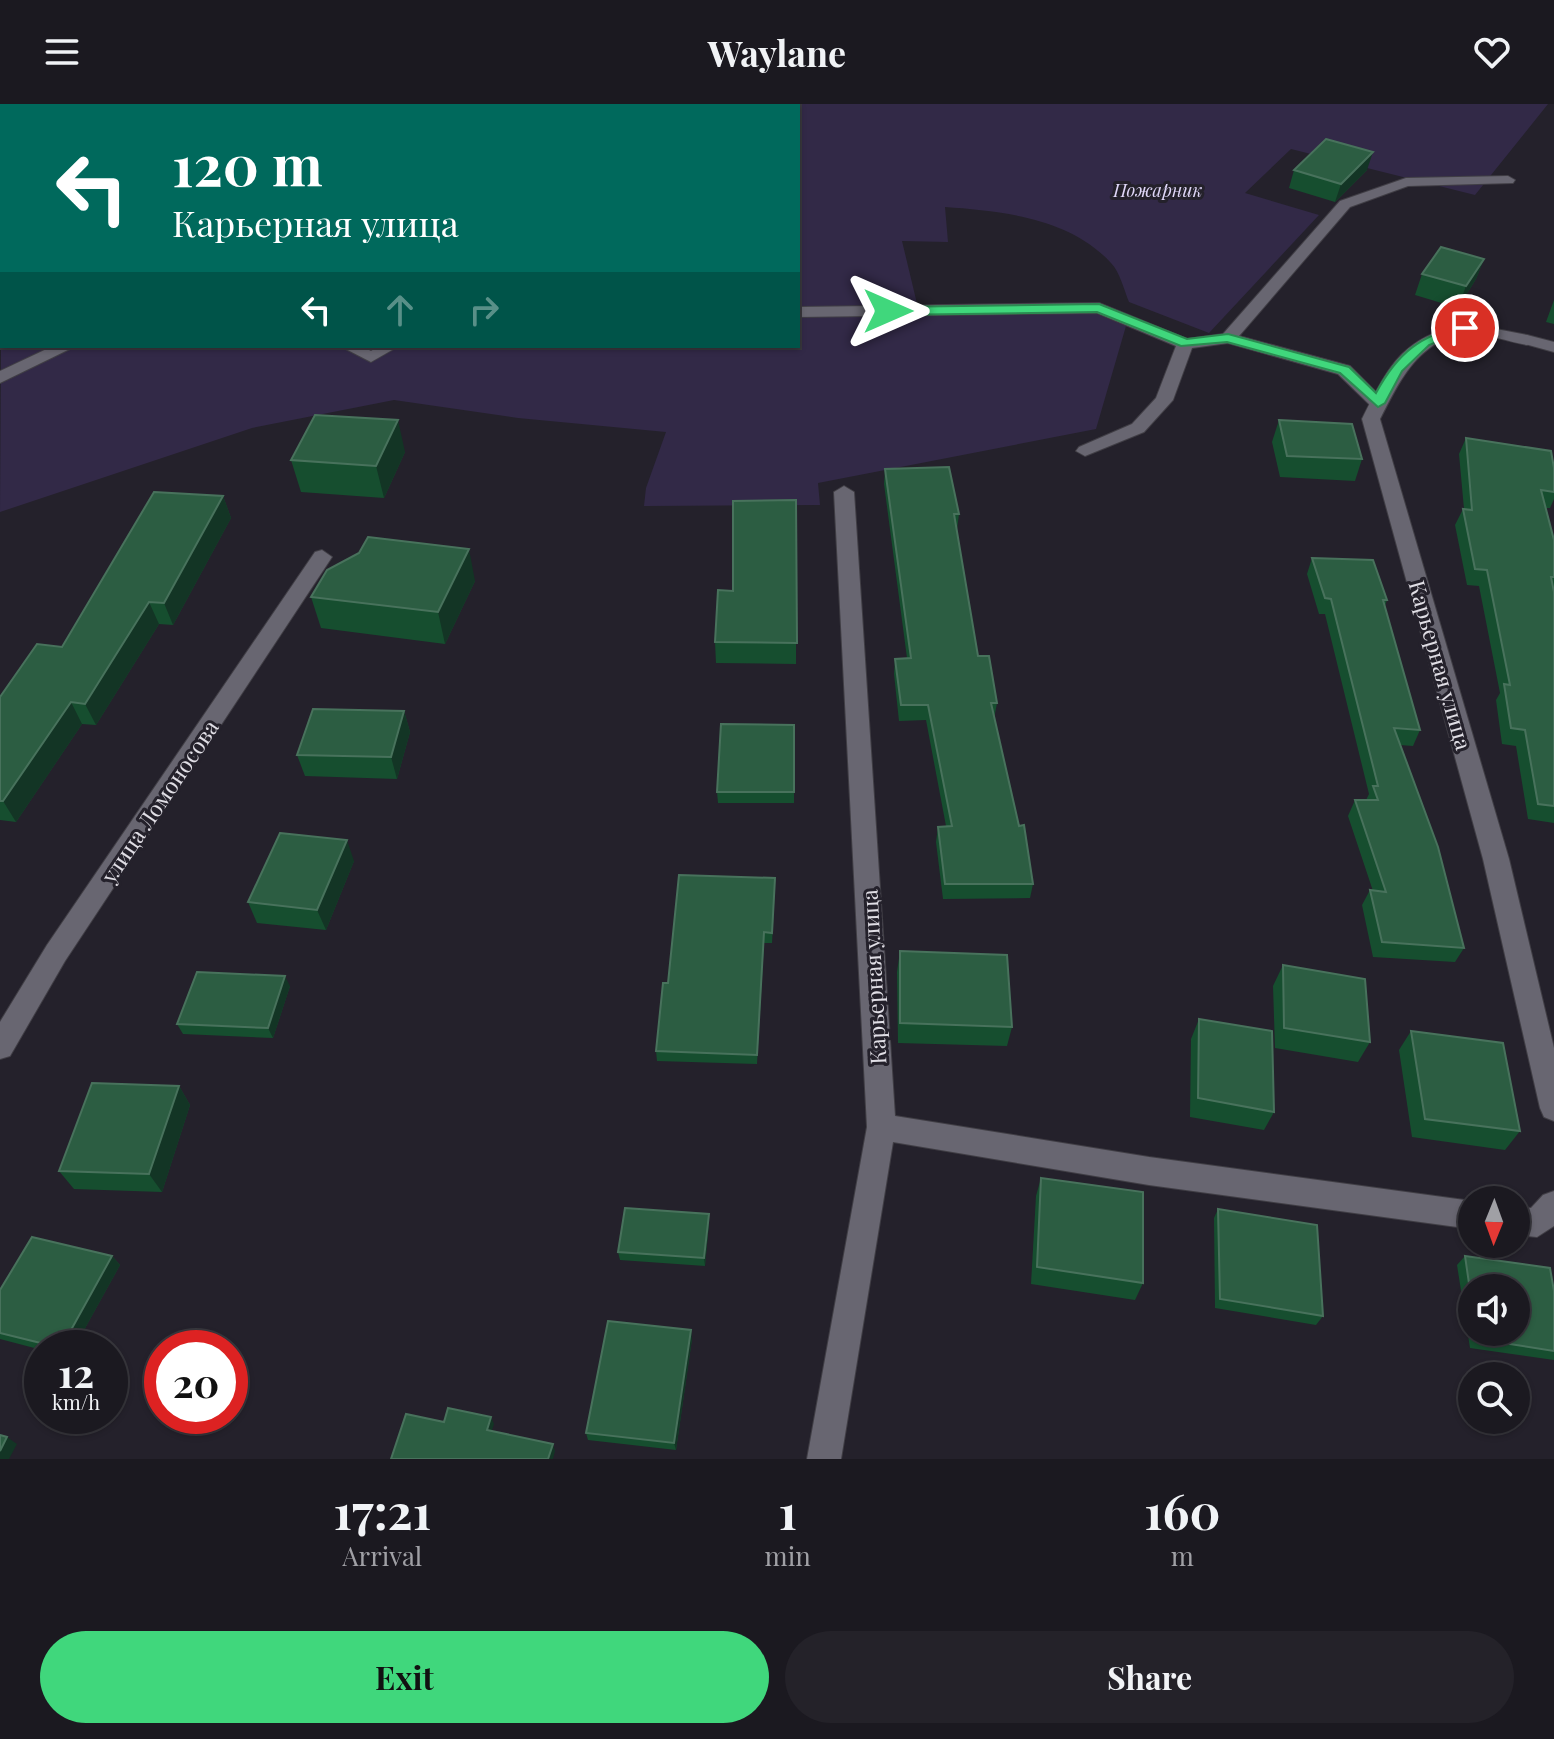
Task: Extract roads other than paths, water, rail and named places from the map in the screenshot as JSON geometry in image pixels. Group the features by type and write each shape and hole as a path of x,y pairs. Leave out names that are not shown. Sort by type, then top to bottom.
{"street":[{"name":"Карьерная улица","path":"1527,340 1465,328 1425,342 1396,369 1371,419 1496,859 1554,1108"},
{"path":"0,378 63,348"},
{"name":"Карьерная улица","path":"824,1459 881,1127 844,492"},
{"name":"улица Ломоносова","path":"0,1047 56,953 322,557"},
{"path":"881,1127 1149,1171 1458,1213"},
{"path":"1530,1222 1537,1223 1554,1205"}],"lane":[{"path":"1228,338 1345,204 1406,182 1508,180"},
{"path":"800,312 1099,308 1185,344 1228,338 1344,370 1378,403"},
{"path":"1527,340 1554,347"},
{"path":"1085,451 1138,428 1164,400 1185,344"},
{"path":"352,348 371,357 387,348"}],"park label":[{"name":"Пожарник","path":"1158,190"}]}
